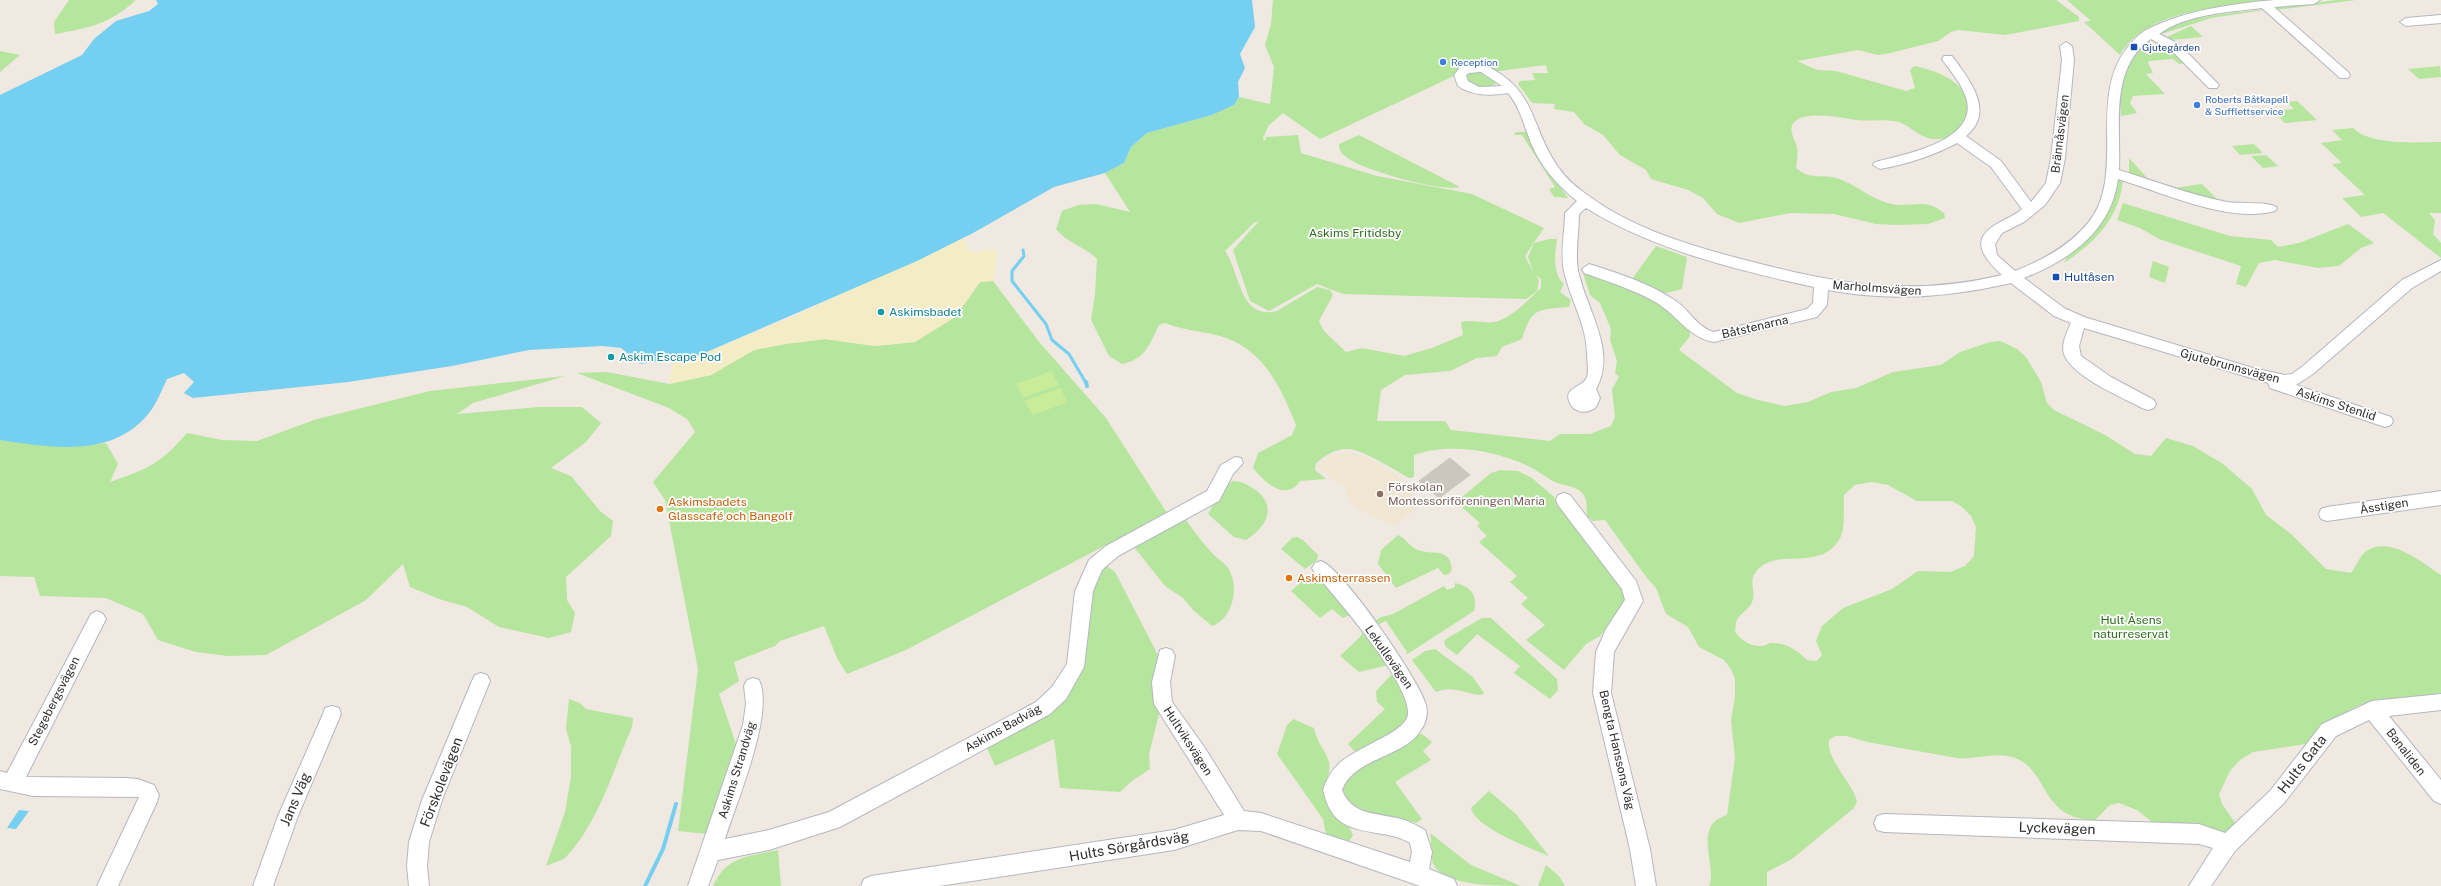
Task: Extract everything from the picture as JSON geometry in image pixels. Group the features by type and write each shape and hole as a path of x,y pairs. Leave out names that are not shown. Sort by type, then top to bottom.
{"street":[{"name":"Marholmsvägen","path":"1512,88 1523,103 1534,134 1550,165 1569,189 1586,201 1632,227 1661,239 1717,258 1821,284 1918,293 1962,288 2012,276 2058,256 2086,234 2104,206 2113,173 2113,124 2120,69 2127,54 2149,34 2188,17 2314,0"},
{"path":"2266,6 2344,75"},
{"path":"2406,22 2441,19"},
{"path":"2149,34 2175,47 2213,84"},
{"name":"Brännåsvägen","path":"2012,276 1988,253 1988,244 1991,236 1997,230 2030,210 2049,190 2055,175 2068,60 2066,46"},
{"path":"1880,165 1923,152 1958,137 1970,125 1974,106 1961,78 1948,59"},
{"path":"1958,137 1996,164 2030,210"},
{"path":"2113,173 2223,207 2249,210 2270,208"},
{"path":"1586,201 1572,213 1570,260 1574,280 1589,320 1594,345 1595,377 1586,392"},
{"name":"Gjutebrunnsvägen","path":"2012,276 2048,305 2079,321 2266,377 2285,381 2296,379 2323,359 2366,318 2407,284 2441,265"},
{"name":"Båtstenarna","path":"1589,269 1660,298 1682,313 1701,334 1714,337 1812,313 1820,305 1821,284"},
{"path":"2079,321 2071,348 2074,358 2086,369 2148,404"},
{"name":"Askims Stenlid","path":"2266,377 2276,385 2363,412 2385,421"},
{"name":"Askims Badväg","path":"711,852 768,840 833,820 1043,708 1059,693 1075,667 1078,656 1084,591 1095,565 1112,551 1213,496 1219,490 1226,469 1235,463"},
{"name":"Åsstigen","path":"2327,514 2441,498"},
{"name":"Bengta Hanssons Väg","path":"1564,500 1630,586 1634,596 1634,601 1606,643 1602,677 1602,693 1640,849 1646,886"},
{"name":"Lekullevägen","path":"1321,568 1396,666 1414,694 1418,708 1416,722 1410,731 1399,740 1354,761 1340,774 1335,782 1334,797 1342,810 1349,815 1372,823 1406,830 1418,837 1422,852 1418,874"},
{"name":"Stegebergsvägen","path":"6,782 97,619"},
{"name":"Hultviksvägen","path":"1166,656 1161,682 1163,704 1198,754 1238,820"},
{"name":"Förskolevägen","path":"419,886 417,866 418,842 432,800 481,680"},
{"name":"Askims Strandväg","path":"711,852 752,725 755,704 753,686"},
{"name":"Hults Gata","path":"2199,886 2228,844 2277,797 2329,730 2372,709 2441,702"},
{"name":"Banaliden","path":"2372,709 2441,795"},
{"name":"Jans Väg","path":"263,886 288,816 332,714"},
{"path":"6,782 34,788 137,787 148,792 149,797 146,806 107,886"},
{"name":"Hults Sörgårdsväg","path":"871,886 1176,839 1238,820 1261,822 1418,874 1447,886"},
{"name":"Lyckevägen","path":"1884,822 2199,834 2228,844"},
{"path":"698,886 711,852"}],"shaded area":[{"name":"Förskolan Montessoriföreningen Maria","path":"1347,452 1366,457 1396,474 1421,504 1395,526 1361,510 1350,502 1344,485 1334,481 1318,466 1332,456"}],"green space":[{"path":"69,0 136,0 108,20 78,30 55,34 54,22"},
{"path":"1273,0 2056,0 2079,17 2079,21 2005,35 1958,30 1951,32 1938,41 1886,54 1878,55 1858,50 1797,61 1817,70 1836,71 1906,91 1915,88 1910,70 1914,66 1941,74 1958,85 1967,100 1965,117 1954,133 1942,139 1928,138 1920,135 1899,122 1888,120 1862,120 1826,116 1810,116 1797,120 1791,129 1797,147 1796,168 1801,172 1811,175 1836,178 1884,202 1900,205 1931,205 1944,213 1945,218 1928,224 1876,224 1834,214 1791,213 1739,223 1717,214 1703,198 1688,190 1651,179 1646,170 1620,155 1603,135 1584,124 1574,112 1554,109 1555,104 1532,103 1518,84 1520,81 1535,80 1532,73 1548,73 1546,65 1483,73 1497,82 1488,87 1469,82 1467,75 1454,76 1320,139 1283,113 1269,125 1263,138 1264,142 1266,137 1298,135 1301,153 1377,176 1472,194 1544,228 1525,256 1533,272 1528,257 1534,243 1549,239 1557,239 1555,263 1560,280 1564,284 1560,292 1571,300 1569,307 1537,312 1529,321 1522,339 1502,347 1497,356 1477,358 1450,371 1405,375 1381,390 1377,421 1445,421 1451,430 1550,441 1560,434 1590,434 1611,426 1615,417 1612,389 1619,377 1615,373 1617,361 1610,340 1611,329 1600,303 1590,295 1582,270 1651,297 1690,327 1690,336 1679,350 1737,393 1758,400 1785,406 1808,402 1831,392 1856,388 1893,372 1941,365 1960,352 1990,342 2000,341 2017,349 2026,357 2041,382 2047,403 2054,410 2105,435 2135,454 2151,456 2166,438 2193,446 2223,464 2252,489 2266,515 2291,534 2326,569 2351,573 2365,552 2374,547 2384,546 2394,548 2415,557 2441,575 2441,693 2362,704 2326,722 2306,744 2253,752 2240,760 2230,771 2219,794 2222,804 2236,824 2224,837 2153,823 2137,810 2119,803 2110,805 2095,820 2077,818 2064,812 2054,804 2034,773 2026,764 2008,756 1993,755 1957,758 1867,742 1847,736 1835,736 1829,740 1829,748 1835,763 1854,793 1857,801 1854,808 1792,859 1767,872 1767,886 1709,886 1711,868 1708,837 1710,828 1716,820 1727,815 1735,758 1731,720 1735,697 1735,679 1731,669 1724,660 1699,647 1688,627 1666,614 1656,588 1605,520 1593,521 1587,516 1585,498 1579,490 1555,482 1517,461 1474,450 1443,449 1414,455 1414,477 1409,478 1361,452 1342,449 1326,455 1316,463 1315,470 1326,479 1300,481 1288,490 1282,490 1269,484 1253,468 1258,453 1292,435 1296,425 1276,382 1267,369 1246,348 1232,340 1216,335 1184,329 1165,323 1159,325 1146,350 1136,359 1122,364 1109,356 1091,320 1095,294 1097,259 1087,251 1065,238 1056,229 1062,211 1078,205 1096,204 1130,212 1105,173 1124,163 1131,147 1147,133 1212,115 1234,105 1239,97 1270,104 1274,67 1265,45 1271,24","holes":["1259,221 1233,250 1250,301 1269,311 1317,284 1343,294 1526,299 1537,291 1539,280 1536,275 1541,279 1541,288 1508,317 1495,322 1461,322 1463,335 1432,348 1404,356 1362,348 1346,352 1324,331 1319,321 1333,295 1330,290 1317,287 1277,311 1264,312 1255,309 1248,302 1242,292 1225,251 1254,223","1872,482 1888,485 1917,501 1952,501 1961,506 1971,516 1976,527 1974,556 1965,566 1950,572 1918,571 1892,589 1843,608 1822,626 1816,641 1822,655 1817,661 1807,660 1800,653 1781,644 1769,643 1763,646 1758,646 1747,643 1735,632 1737,620 1752,602 1752,581 1754,575 1762,566 1772,561 1807,558 1830,550 1839,540 1843,531 1844,495 1855,485"]},
{"path":"2067,0 2274,0 2211,8 2189,12 2168,19 2149,28 2132,39 2120,55 2084,22 2091,21"},
{"path":"2337,0 2356,0 2276,10 2278,7"},
{"path":"2265,10 2211,18 2162,34 2168,28 2192,20 2222,14"},
{"path":"2191,26 2203,37 2170,40 2167,37"},
{"path":"2147,41 2157,45 2161,41 2167,44 2186,63 2179,64 2173,59 2149,61 2148,63 2153,73 2146,74 2165,94 2133,96 2130,103 2137,113 2121,116 2121,84 2129,60"},
{"path":"0,51 20,55 0,72"},
{"path":"2440,66 2441,77 2419,79 2408,69"},
{"path":"2297,101 2317,120 2285,123 2273,111 2294,109 2287,102"},
{"path":"2353,128 2361,134 2371,138 2394,142 2441,142 2441,213 2429,213 2435,220 2433,234 2441,243 2441,258 2383,213 2361,217 2342,198 2365,195 2332,164 2342,163 2321,143 2342,140 2332,130"},
{"path":"1516,132 1526,132 1545,166 1568,198 1554,197 1549,189 1555,187 1522,135 1514,135"},
{"path":"1359,135 1460,187 1450,188 1402,179 1384,174 1355,162 1343,154 1340,150 1339,144"},
{"path":"2254,144 2263,153 2240,155 2232,146"},
{"path":"2266,155 2278,166 2263,168 2251,156"},
{"path":"2129,158 2149,180 2129,174"},
{"path":"2118,179 2123,179 2121,193 2117,205 2104,228 2086,247 2064,263 2068,254 2086,240 2104,219 2110,207"},
{"path":"2202,184 2222,204 2174,188"},
{"path":"2123,203 2230,236 2271,240 2278,247 2299,243 2348,224 2374,243 2361,248 2339,266 2318,268 2275,260 2259,263 2246,287 2236,284 2241,266 2159,239 2140,228 2117,220"},
{"path":"1656,246 1687,257 1682,289 1658,295 1630,282"},
{"path":"2153,261 2169,267 2165,283 2149,277"},
{"path":"993,281 1040,343 1106,418 1167,513 906,650 847,674 837,658 824,626 780,641 775,646 734,662 739,681 719,694 737,747 707,834 678,831 698,669 665,500 653,482 695,432 687,419 669,408 577,373 607,372 669,384 711,375 754,350 785,344 825,339 875,346 915,342 955,317 980,282"},
{"path":"1051,371 1059,385 1023,398 1016,384"},
{"path":"565,376 473,403 457,414 539,407 582,407 601,423 586,442 551,468 571,476 600,511 613,521 611,536 566,577 567,600 575,613 571,632 549,638 499,627 467,607 439,599 410,587 403,564 366,600 266,655 228,656 196,652 158,640 143,614 106,598 40,596 34,577 0,576 0,440 65,447 106,443 118,464 110,482 144,469 161,459 187,433 222,440 257,441 317,419 430,391"},
{"path":"1060,388 1068,402 1033,415 1024,401"},
{"path":"1500,470 1518,471 1532,478 1554,497 1629,598 1600,636 1586,644 1564,670 1526,640 1545,625 1521,604 1528,598 1510,582 1517,576 1479,542 1487,536 1477,526 1480,523 1456,502 1491,473"},
{"path":"1232,481 1236,481 1251,487 1263,497 1267,504 1268,511 1263,524 1259,530 1246,540 1234,537 1208,514 1219,495"},
{"path":"1185,519 1208,549 1228,568 1232,575 1234,592 1229,609 1225,617 1212,626 1193,610 1183,598 1165,586 1134,547"},
{"path":"1398,535 1418,550 1423,552 1440,553 1444,555 1451,562 1452,570 1449,574 1444,575 1438,568 1396,588 1378,564 1381,550"},
{"path":"1297,537 1303,540 1318,555 1317,560 1305,569 1281,549 1292,538"},
{"path":"1105,565 1115,572 1159,657 1156,702 1159,714 1149,754 1150,769 1132,781 1120,792 1060,788 1054,739 995,766 986,746 1064,697 1091,590"},
{"path":"1317,574 1352,614 1343,618 1332,609 1320,618 1291,591 1309,575"},
{"path":"1455,583 1461,584 1472,592 1475,601 1474,611 1406,655 1407,652 1386,621 1377,625 1375,621 1381,617 1393,614 1444,586 1447,590 1455,587"},
{"path":"1482,618 1491,618 1557,679 1558,690 1550,699 1514,673 1520,666 1477,634 1457,655 1446,647 1444,642 1446,639"},
{"path":"1364,630 1389,665 1359,672 1340,656 1360,637"},
{"path":"1435,649 1473,677 1484,693 1481,695 1448,689 1436,692 1412,660 1425,651"},
{"path":"1391,675 1396,676 1412,710 1403,729 1355,752 1348,744 1385,709 1377,702 1376,691"},
{"path":"569,699 580,703 586,709 633,718 632,727 604,795 588,828 566,857 546,866 565,812 571,777 571,746 566,729"},
{"path":"1293,719 1314,728 1317,738 1329,762 1330,766 1326,788 1326,800 1331,809 1348,826 1353,835 1350,840 1341,844 1327,839 1323,819 1277,754 1287,725"},
{"path":"1418,734 1422,734 1432,742 1423,751 1431,760 1395,782 1422,819 1416,823 1379,815 1353,805 1345,797 1342,787 1347,774"},
{"path":"1489,791 1516,814 1549,856 1517,843 1482,823 1471,808"},
{"path":"1430,833 1471,865 1521,886 1485,885 1459,881 1448,877 1439,871 1433,864"},
{"path":"778,850 781,886 713,886 725,868 732,863 748,856"},
{"path":"1546,865 1559,876 1565,886 1538,886"}],"sand":[{"name":"Askimsbadet","path":"964,238 969,251 977,252 989,249 998,251 993,281 980,282 955,317 915,342 875,346 825,339 785,344 754,350 711,375 669,384 674,359 702,354 790,318"}],"water":[{"path":"156,0 1252,0 1255,27 1240,54 1245,68 1238,82 1239,97 1234,105 1212,115 1147,133 1131,147 1124,163 1105,173 1054,187 973,233 917,261 702,354 640,364 621,348 602,346 529,350 452,366 348,382 193,398 184,393 194,382 184,373 167,379 152,409 138,425 121,436 102,443 62,447 41,446 0,440 0,95 82,55 94,39 116,21 149,11 158,4"},
{"path":"19,810 29,811 16,829 7,828"}],"building":[{"path":"1450,458 1470,475 1439,498 1419,481"}],"waterway":[{"path":"1023,250 1024,256 1012,271 1012,281 1046,324 1052,340 1069,354 1086,383"},
{"path":"1086,382 1087,386"},
{"path":"645,886 663,849 676,804"}],"place":[{"name":"Gjutegården","path":"2134,47"},
{"name":"Reception","path":"1443,62"},
{"name":"Roberts Båtkapell & Sufflettservice","path":"2197,105"},
{"name":"Hultåsen","path":"2056,277"},
{"name":"Askimsbadet","path":"881,312"},
{"name":"Askim Escape Pod","path":"611,357"},
{"name":"Förskolan Montessoriföreningen Maria","path":"1380,494"},
{"name":"Askimsbadets Glasscafé och Bangolf","path":"660,509"},
{"name":"Askimsterrassen","path":"1289,578"}],"park label":[{"name":"Askims Fritidsby","path":"1355,233"},
{"name":"Hult Åsens naturreservat","path":"2131,627"}]}
